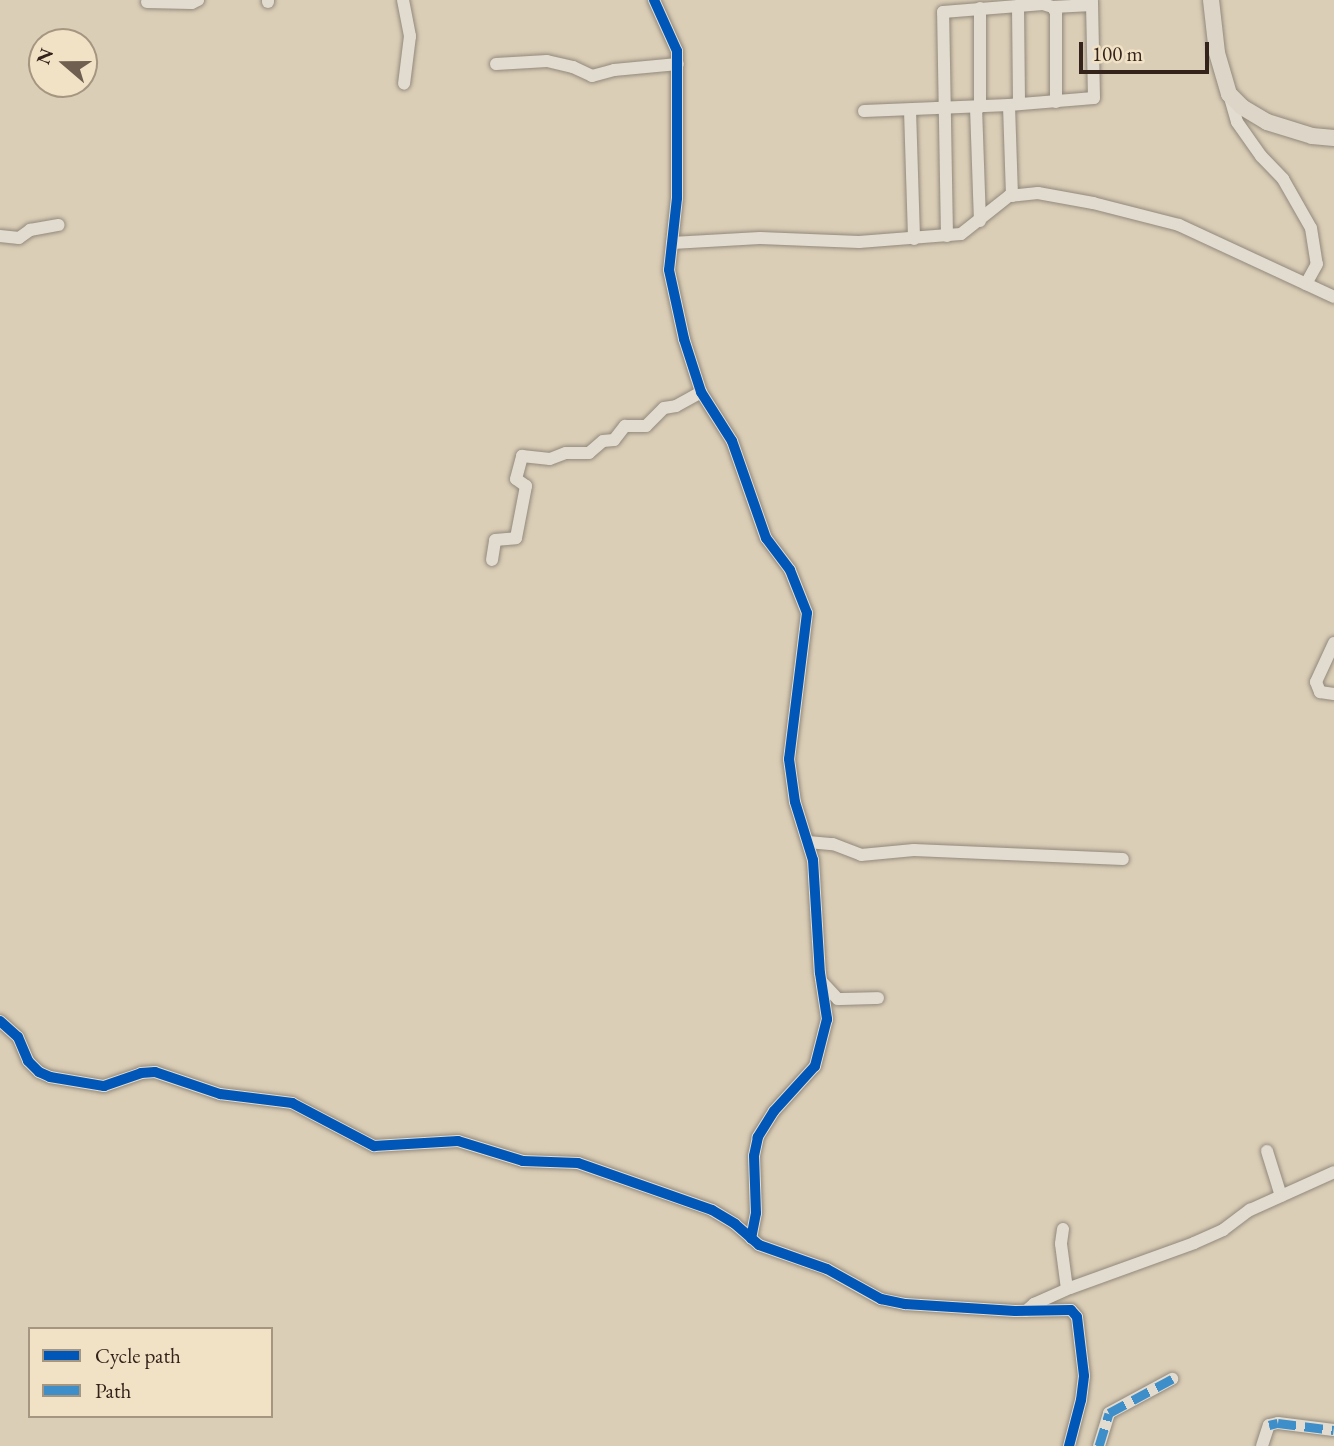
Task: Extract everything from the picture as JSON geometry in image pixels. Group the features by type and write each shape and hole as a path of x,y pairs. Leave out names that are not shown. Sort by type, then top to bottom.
{"main road":[{"path":"1211,0 1217,53 1228,94 1242,107 1266,122 1312,136 1334,138"}],"street":[{"path":"148,2 192,3 198,0"},
{"path":"403,0 410,36 404,84"},
{"path":"654,0 673,39 678,64 677,198 671,284 701,391 732,441 766,538 790,570 807,613 789,760 795,802 808,842 816,887 827,1019 818,1060 774,1111 756,1144 756,1213 751,1239"},
{"path":"864,111 910,110 943,108 978,107 1094,98 1092,3 1053,7 946,10 942,14 943,108 947,236"},
{"path":"1012,196 1018,6"},
{"path":"1053,7 1056,13 1056,102"},
{"path":"979,8 980,221"},
{"path":"496,64 547,61 573,67 590,76 614,70 678,64"},
{"path":"1228,94 1237,122 1261,156 1283,179 1311,228 1317,264 1306,284"},
{"path":"910,110 914,239"},
{"path":"672,243 760,238 859,242 947,236 961,234 1012,196 1038,193 1146,215 1179,225 1334,297"},
{"path":"0,236 19,238 30,230 59,225"},
{"path":"492,560 495,540 516,538 526,486 516,479 522,456 550,459 566,453 589,453 603,441 614,440 625,426 646,426 664,408 676,406 701,391"},
{"path":"1334,643 1315,682 1320,692 1334,694"},
{"path":"808,842 833,844 861,855 915,850 1123,859"},
{"path":"822,982 838,999 878,998"},
{"path":"0,1020 18,1037 28,1061 39,1072 50,1077 104,1086 141,1073 155,1072 220,1094 292,1103 374,1146 457,1141 523,1161 578,1163 712,1210 735,1224 751,1239 774,1251 840,1275 881,1299 905,1304 1026,1311 1068,1309 1077,1317 1084,1385 1069,1446"},
{"path":"1267,1150 1281,1195"},
{"path":"1026,1311 1067,1289 1194,1243 1281,1195 1334,1171"},
{"path":"1063,1229 1061,1244 1067,1289"},
{"path":"1099,1446 1109,1413 1172,1379"},
{"path":"1262,1446 1269,1425 1278,1423 1334,1430"}],"marked path":[{"path":"1099,1446 1109,1413 1172,1379"},
{"path":"1269,1425 1278,1423 1334,1430"}],"cycle path":[{"path":"654,0 677,51 677,198 669,270 684,339 701,392 732,441 766,538 790,570 807,613 789,759 795,802 813,860 820,973 827,1019 815,1066 774,1111 758,1137 754,1156 756,1213 751,1239"},
{"path":"0,1021 18,1037 28,1061 39,1072 50,1077 104,1086 141,1073 155,1072 220,1094 292,1103 374,1146 458,1141 523,1161 578,1163 712,1210 735,1224 759,1245 827,1269 881,1299 905,1304 1015,1311 1071,1310 1077,1317 1084,1376 1069,1446"}]}
